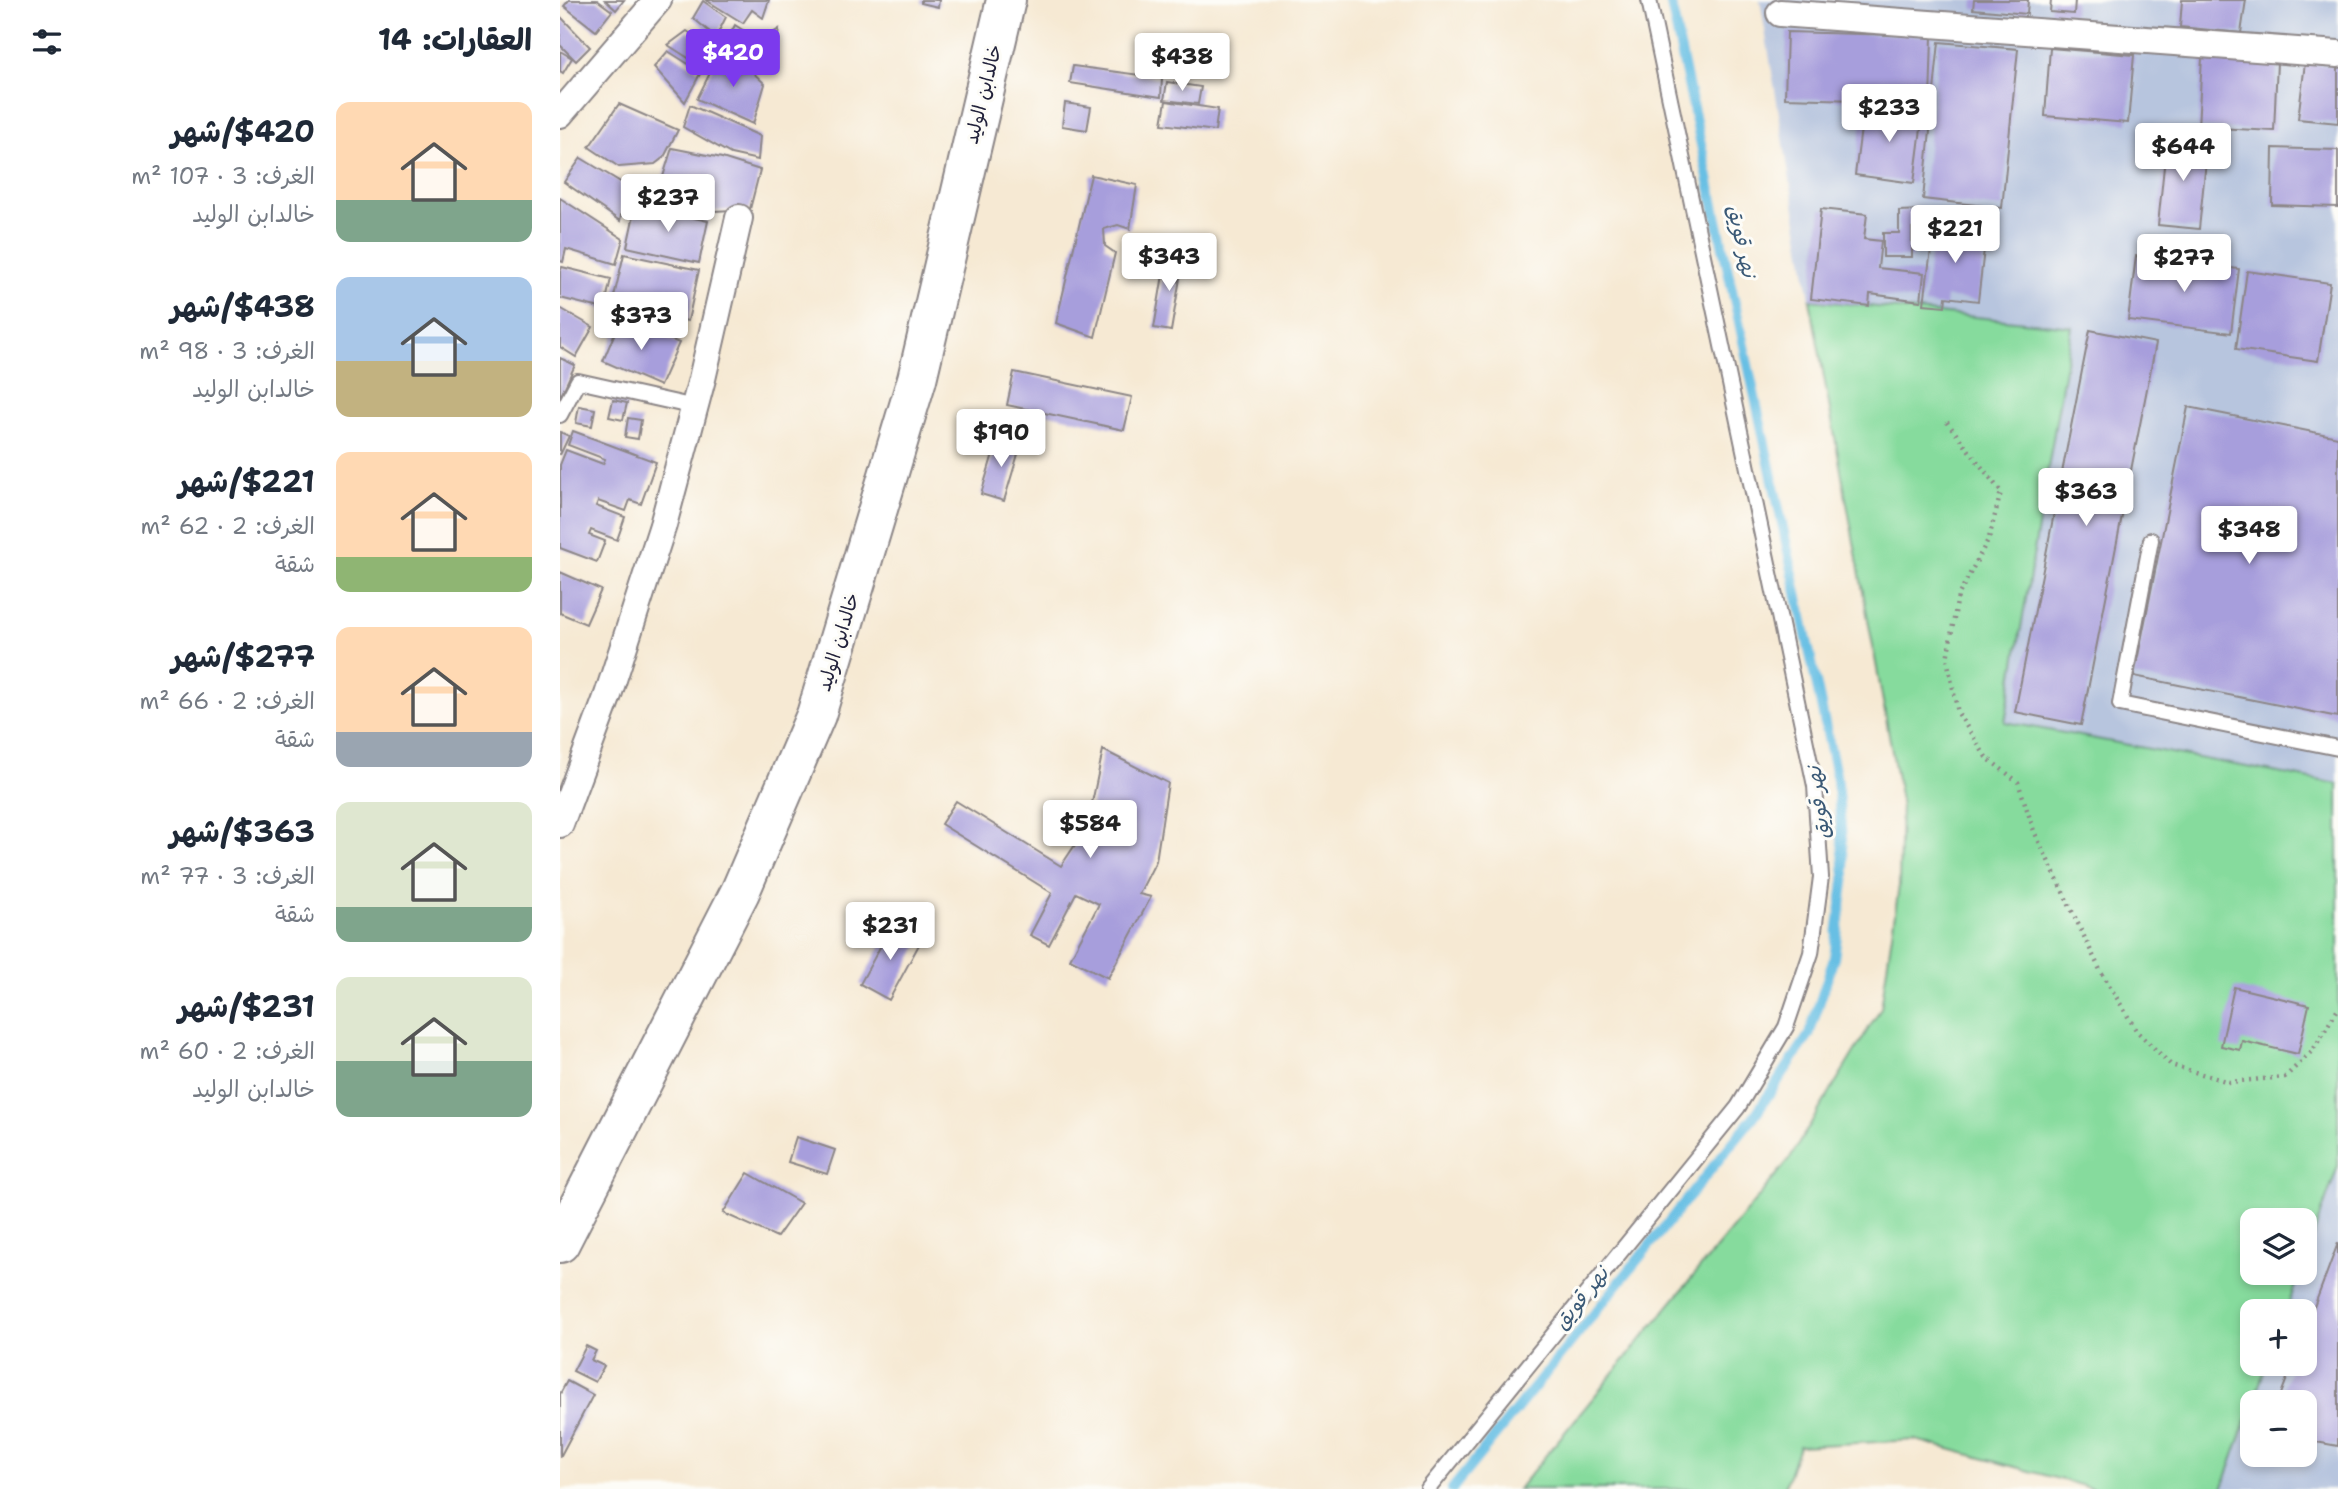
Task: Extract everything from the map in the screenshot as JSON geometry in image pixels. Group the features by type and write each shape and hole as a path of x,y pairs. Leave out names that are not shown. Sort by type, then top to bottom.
{"main road":[{"name":"خالدابن الوليد","path":"560,1243 740,891 816,715 917,379 1006,0"}],"street":[{"path":"560,114 658,0"},
{"path":"1780,13 2338,54"},
{"path":"562,816 608,695 659,538 695,407 739,218"}],"lane":[{"path":"1428,1489 1738,1107 1786,1027 1811,953 1821,877 1815,786 1649,0"},
{"path":"560,415 578,381 695,407"},
{"path":"2151,540 2120,704 2338,748"}],"path":[{"path":"1947,422 2001,492 1989,538 1958,596 1947,659 1958,713 1986,757 2018,782 2034,831 2100,970 2136,1030 2172,1065 2229,1082 2285,1077 2313,1051 2338,1009"}],"shaded area":[{"path":"1760,0 2338,0 2338,784 2005,722 2072,327 1810,300"},
{"path":"2338,1166 2338,1489 2222,1489 2240,1439 2240,1467 2317,1467 2317,1390 2257,1390 2262,1376 2317,1376 2317,1299 2290,1299 2295,1285 2317,1285 2317,1225"}],"green space":[{"path":"1810,300 2072,327 2005,722 2338,784 2338,1166 2317,1225 2317,1208 2240,1208 2240,1285 2295,1285 2290,1299 2240,1299 2240,1376 2262,1376 2257,1390 2240,1390 2240,1439 2222,1489 2095,1489 1916,1440 1799,1446 1784,1489 1518,1489 1788,1161 1881,1008 1899,886 1901,801"}],"building":[{"path":"569,0 597,0 612,11 596,31 564,6"},
{"path":"605,0 624,0 616,10"},
{"path":"706,0 769,0 763,18 752,10 743,23"},
{"path":"921,0 939,0 938,7 921,3"},
{"path":"1974,0 2028,0 2027,14 1973,9"},
{"path":"2051,0 2075,0 2074,14 2050,12"},
{"path":"2182,0 2246,0 2241,33 2180,27"},
{"path":"703,1 726,17 716,37 693,18"},
{"path":"560,16 590,47 576,61 560,45"},
{"path":"735,25 760,41 779,29 774,61 765,66 744,60 723,48"},
{"path":"687,31 714,50 704,68 668,45"},
{"path":"1787,32 1932,36 1930,102 1785,98"},
{"path":"1939,42 2018,49 2002,208 1923,199"},
{"path":"2050,48 2134,55 2128,123 2045,116"},
{"path":"560,51 572,58 563,73 560,71"},
{"path":"668,51 701,72 685,102 654,67"},
{"path":"721,51 744,64 765,84 753,124 697,99"},
{"path":"2202,58 2277,62 2274,131 2198,127"},
{"path":"2305,63 2338,67 2338,123 2298,119"},
{"path":"1073,66 1162,78 1161,97 1070,83"},
{"path":"1167,82 1201,87 1198,104 1164,100"},
{"path":"1166,101 1218,109 1215,131 1162,124"},
{"path":"1065,103 1091,107 1087,130 1062,126"},
{"path":"619,104 678,130 664,157 655,164 619,167 589,147"},
{"path":"690,105 760,136 758,160 731,154 683,127"},
{"path":"1864,105 1923,113 1914,183 1855,175"},
{"path":"2167,137 2208,141 2199,229 2158,225"},
{"path":"672,148 722,158 760,170 750,209 714,211 661,183"},
{"path":"2273,148 2338,150 2338,207 2272,205"},
{"path":"581,158 627,186 620,221 564,182"},
{"path":"1091,175 1137,185 1130,229 1118,225 1104,229 1105,246 1115,253 1095,337 1056,323"},
{"path":"560,198 623,239 616,264 566,249 563,262 560,261"},
{"path":"636,205 708,221 699,263 627,247"},
{"path":"1821,209 1867,214 1864,239 1881,241 1878,268 1924,273 1921,301 1870,294 1869,306 1811,299"},
{"path":"1922,210 1922,228 1912,228 1912,257 1883,257 1883,233 1899,233 1899,211"},
{"path":"1934,226 1986,232 1978,301 1946,297 1945,306 1924,304"},
{"path":"624,254 699,270 688,321 612,305"},
{"path":"1184,255 1171,331 1154,328 1166,257"},
{"path":"2136,256 2239,269 2231,333 2128,320"},
{"path":"562,267 611,279 604,309 560,298"},
{"path":"2247,271 2330,283 2318,361 2236,349"},
{"path":"560,308 593,327 576,357 560,347"},
{"path":"621,318 679,343 660,386 603,361"},
{"path":"2090,330 2156,343 2081,725 2015,712"},
{"path":"560,358 575,365 560,398"},
{"path":"1014,372 1132,397 1124,430 1007,405"},
{"path":"613,400 627,403 623,420 609,417"},
{"path":"579,406 595,409 592,426 576,423"},
{"path":"2188,407 2338,437 2338,717 2134,676"},
{"path":"628,418 641,420 638,439 625,437"},
{"path":"573,431 656,462 641,504 630,500 626,511 598,501 596,506 625,517 617,540 591,530 589,535 605,541 597,562 560,548 560,465 566,450 603,464 605,459 568,445"},
{"path":"560,432 569,436 560,455"},
{"path":"998,437 1021,444 1004,501 981,494"},
{"path":"560,572 601,590 586,624 560,613"},
{"path":"1103,750 1168,783 1156,861 1139,894 1151,897 1108,978 1070,959 1099,904 1076,893 1049,945 1030,935 1052,893 941,824 956,801 1061,866 1087,827"},
{"path":"892,925 921,941 889,1000 860,984"},
{"path":"2234,987 2309,1005 2298,1054 2242,1041 2240,1050 2221,1046"},
{"path":"796,1137 835,1150 827,1174 788,1162"},
{"path":"748,1173 801,1203 777,1237 723,1213"},
{"path":"2338,1243 2338,1446 2317,1442 2317,1390 2283,1390 2288,1376 2317,1376 2317,1299"},
{"path":"586,1346 596,1351 591,1360 604,1366 595,1382 573,1371"},
{"path":"567,1381 593,1395 560,1457 560,1394"}],"waterway":[{"name":"نهر قويق","path":"1452,1489 1755,1115 1809,1035 1834,958 1845,875 1837,780 1670,0"}]}
